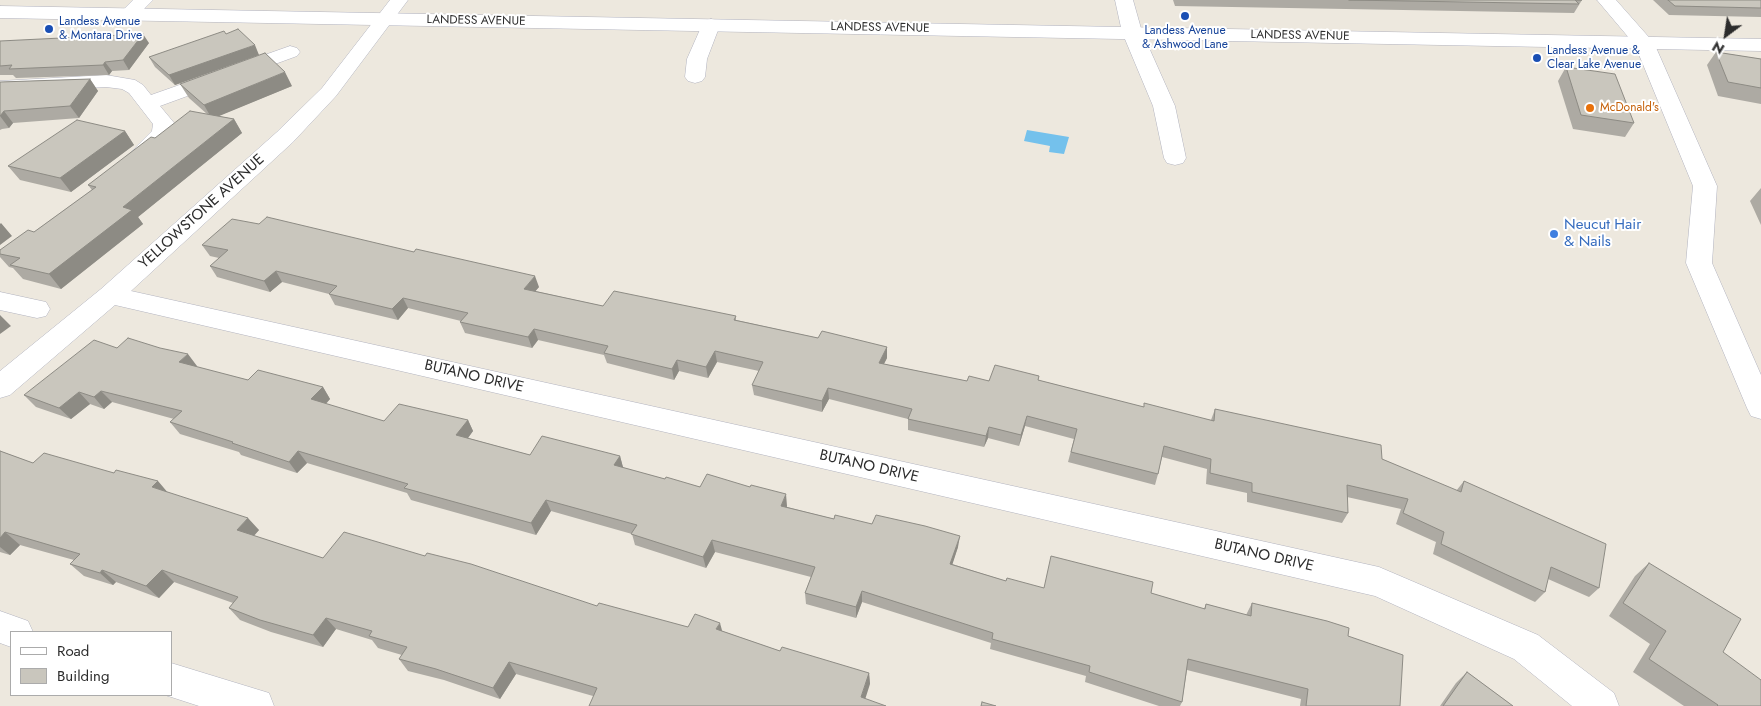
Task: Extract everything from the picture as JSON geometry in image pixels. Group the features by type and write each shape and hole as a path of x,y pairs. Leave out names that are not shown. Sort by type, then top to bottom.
{"street":[{"path":"130,13 144,0"},
{"name":"YELLOWSTONE AVENUE","path":"0,386 110,295 285,137 329,92 400,0"},
{"path":"1124,0 1132,32 1164,106 1169,136 1176,158"},
{"path":"1606,0 1644,43 1705,186 1699,263 1761,408"},
{"name":"LANDESS AVENUE","path":"0,12 1761,45"},
{"path":"696,77 697,59 711,26"},
{"path":"148,103 290,52"},
{"path":"0,88 119,82 136,88 164,124 163,133 122,168"},
{"name":"BUTANO DRIVE","path":"110,295 1379,582 1526,647 1601,706"},
{"path":"0,301 37,309"},
{"path":"0,627 13,631"},
{"path":"172,680 256,706"}],"water":[{"path":"1027,130 1069,137 1064,154 1049,152 1050,146 1024,141"}],"building":[{"path":"1349,0 1575,0 1579,4"},
{"path":"1668,0 1761,0 1761,8 1675,6"},
{"path":"238,29 255,45 169,75 149,57 224,31 226,34"},
{"path":"143,34 123,60 105,62 103,65 9,69 12,65 0,66 0,41"},
{"path":"1716,52 1761,59 1761,88 1728,82"},
{"path":"265,53 285,72 204,105 180,84"},
{"path":"1566,67 1615,74 1634,123 1581,115"},
{"path":"90,79 70,106 4,111 0,116 0,82"},
{"path":"190,111 234,119 123,207 132,210 49,274 10,265 20,258 0,254 0,250 28,230 34,232 96,187 88,185 151,137 155,138"},
{"path":"77,120 125,131 60,178 8,166"},
{"path":"267,217 414,252 416,249 535,276 524,289 603,306 614,291 736,316 734,320 818,338 822,331 887,347 879,363 967,381 969,376 989,381 995,365 1039,376 1038,380 1144,407 1144,403 1214,421 1215,409 1381,445 1382,459 1461,492 1464,481 1606,544 1599,588 1551,567 1545,592 1505,574 1441,544 1444,532 1403,513 1408,499 1347,485 1348,513 1252,492 1252,483 1210,473 1211,459 1164,446 1158,474 1071,452 1077,429 1027,416 1021,435 989,427 986,436 908,419 912,409 828,388 822,401 752,385 763,362 715,351 706,367 677,360 672,369 604,353 608,346 534,329 528,337 460,322 468,313 403,298 392,309 329,294 337,286 276,271 264,281 210,266 228,250 202,245 232,219 259,224"},
{"path":"128,338 188,354 179,362 248,380 258,370 323,387 311,399 384,421 399,404 468,420 456,435 530,455 542,436 620,456 614,465 665,479 666,477 700,487 707,474 750,487 751,485 786,494 781,506 834,519 835,515 872,524 876,515 925,526 960,536 950,564 1006,581 1007,578 1044,588 1051,556 1153,582 1151,593 1205,609 1206,604 1251,616 1252,603 1327,621 1349,628 1348,636 1403,655 1400,706 1306,706 1308,689 1188,659 1182,702 1089,672 1090,666 992,639 993,633 862,591 856,607 805,593 815,567 712,540 703,557 631,534 637,525 546,500 531,523 404,488 408,484 298,451 289,462 170,422 182,411 101,391 94,397 79,392 59,408 24,395 94,340 117,348"},
{"path":"0,451 33,463 44,453 114,473 116,470 158,481 152,487 248,518 237,530 323,558 344,532 425,556 427,553 471,564 597,606 599,603 688,627 695,614 720,623 716,629 780,651 782,647 869,673 861,697 886,706 589,706 597,688 509,662 493,688 399,659 407,647 369,636 372,631 326,618 313,635 260,620 229,608 238,597 162,570 146,586 102,570 100,573 70,564 80,554 5,532 0,538"},
{"path":"1649,563 1741,619 1723,652 1761,680 1761,706 1717,706 1649,659 1666,631 1623,603"},
{"path":"1467,672 1513,706 1443,706"},
{"path":"982,702 996,706 981,706"}],"place":[{"name":"Landess Avenue & Ashwood Lane","path":"1185,16"},
{"name":"Landess Avenue & Montara Drive","path":"49,29"},
{"name":"Landess Avenue & Clear Lake Avenue","path":"1537,58"},
{"name":"McDonald's","path":"1590,108"},
{"name":"Neucut Hair & Nails","path":"1554,234"}]}
